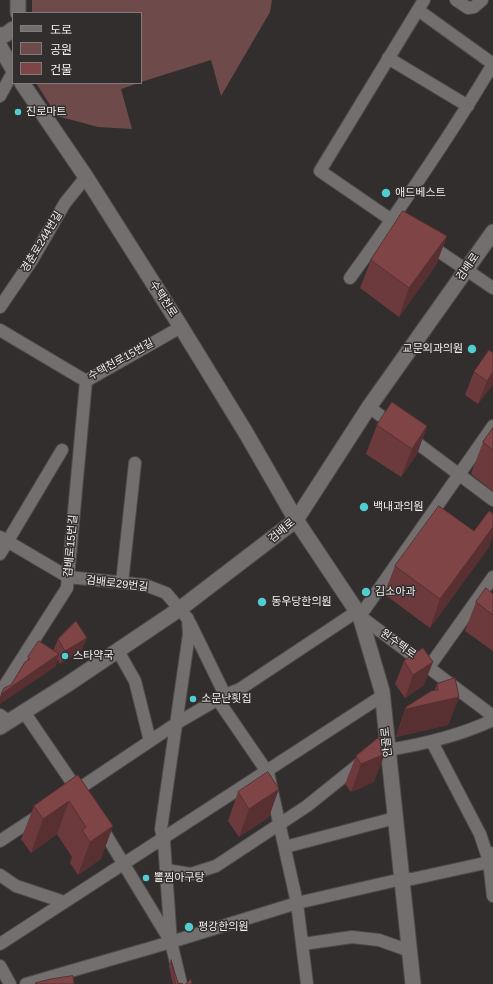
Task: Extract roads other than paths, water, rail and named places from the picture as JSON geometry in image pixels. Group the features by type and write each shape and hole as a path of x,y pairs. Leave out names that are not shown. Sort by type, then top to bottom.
{"street":[{"path":"18,0 18,12"},
{"path":"456,0 468,8 474,7 482,0"},
{"path":"350,278 392,220 468,106 493,64 421,5 320,172 392,220 493,288"},
{"path":"0,35 5,35 12,30"},
{"path":"0,47 12,67"},
{"path":"388,58 468,106"},
{"path":"0,96 12,74"},
{"name":"수택천로","path":"23,84 86,177 181,327 246,433 296,520"},
{"name":"경춘로244번길","path":"0,308 32,260 65,203 86,177"},
{"name":"검배로","path":"3,721 24,712 118,651 184,614 296,520 369,407 493,232"},
{"name":"수택천로15번길","path":"0,330 86,381 181,327"},
{"name":"검배로15번길","path":"0,693 67,588 86,381"},
{"path":"369,407 493,500"},
{"path":"0,841 177,723 225,695 240,689 358,614 459,476 493,426"},
{"path":"0,554 4,539 62,450"},
{"path":"122,583 135,463"},
{"name":"안골로","path":"296,520 358,614 382,696 413,984"},
{"name":"검배로29번길","path":"4,539 68,577 145,585 166,593 184,614 225,695"},
{"path":"429,667 484,600 493,577"},
{"path":"181,984 172,942 161,829 189,634 184,614"},
{"name":"원수택로","path":"358,614 493,716"},
{"path":"118,651 135,681 150,741"},
{"path":"225,695 220,703 266,771 280,823 297,904 307,984"},
{"path":"0,944 124,862 382,696"},
{"path":"24,712 86,803"},
{"path":"166,870 191,874 216,866 238,853 307,806 387,745 432,742 469,732 493,720"},
{"path":"432,742 491,856 493,896"},
{"path":"94,816 124,862 172,942"},
{"path":"285,847 395,818"},
{"path":"26,984 297,904 402,879 412,879 479,865 484,863 491,856"},
{"path":"0,875 16,886 64,902"},
{"path":"303,944 352,937 379,940 410,951"},
{"path":"0,966 10,984"}],"place":[{"name":"진로마트","path":"18,112"},
{"name":"애드베스트","path":"386,193"},
{"name":"교문외과의원","path":"472,349"},
{"name":"백내과의원","path":"364,507"},
{"name":"김소아과","path":"366,592"},
{"name":"동우당한의원","path":"262,602"},
{"name":"스타약국","path":"65,656"},
{"name":"소문난횟집","path":"193,699"},
{"name":"뽈찜아구탕","path":"146,878"},
{"name":"평강한의원","path":"189,927"}]}
